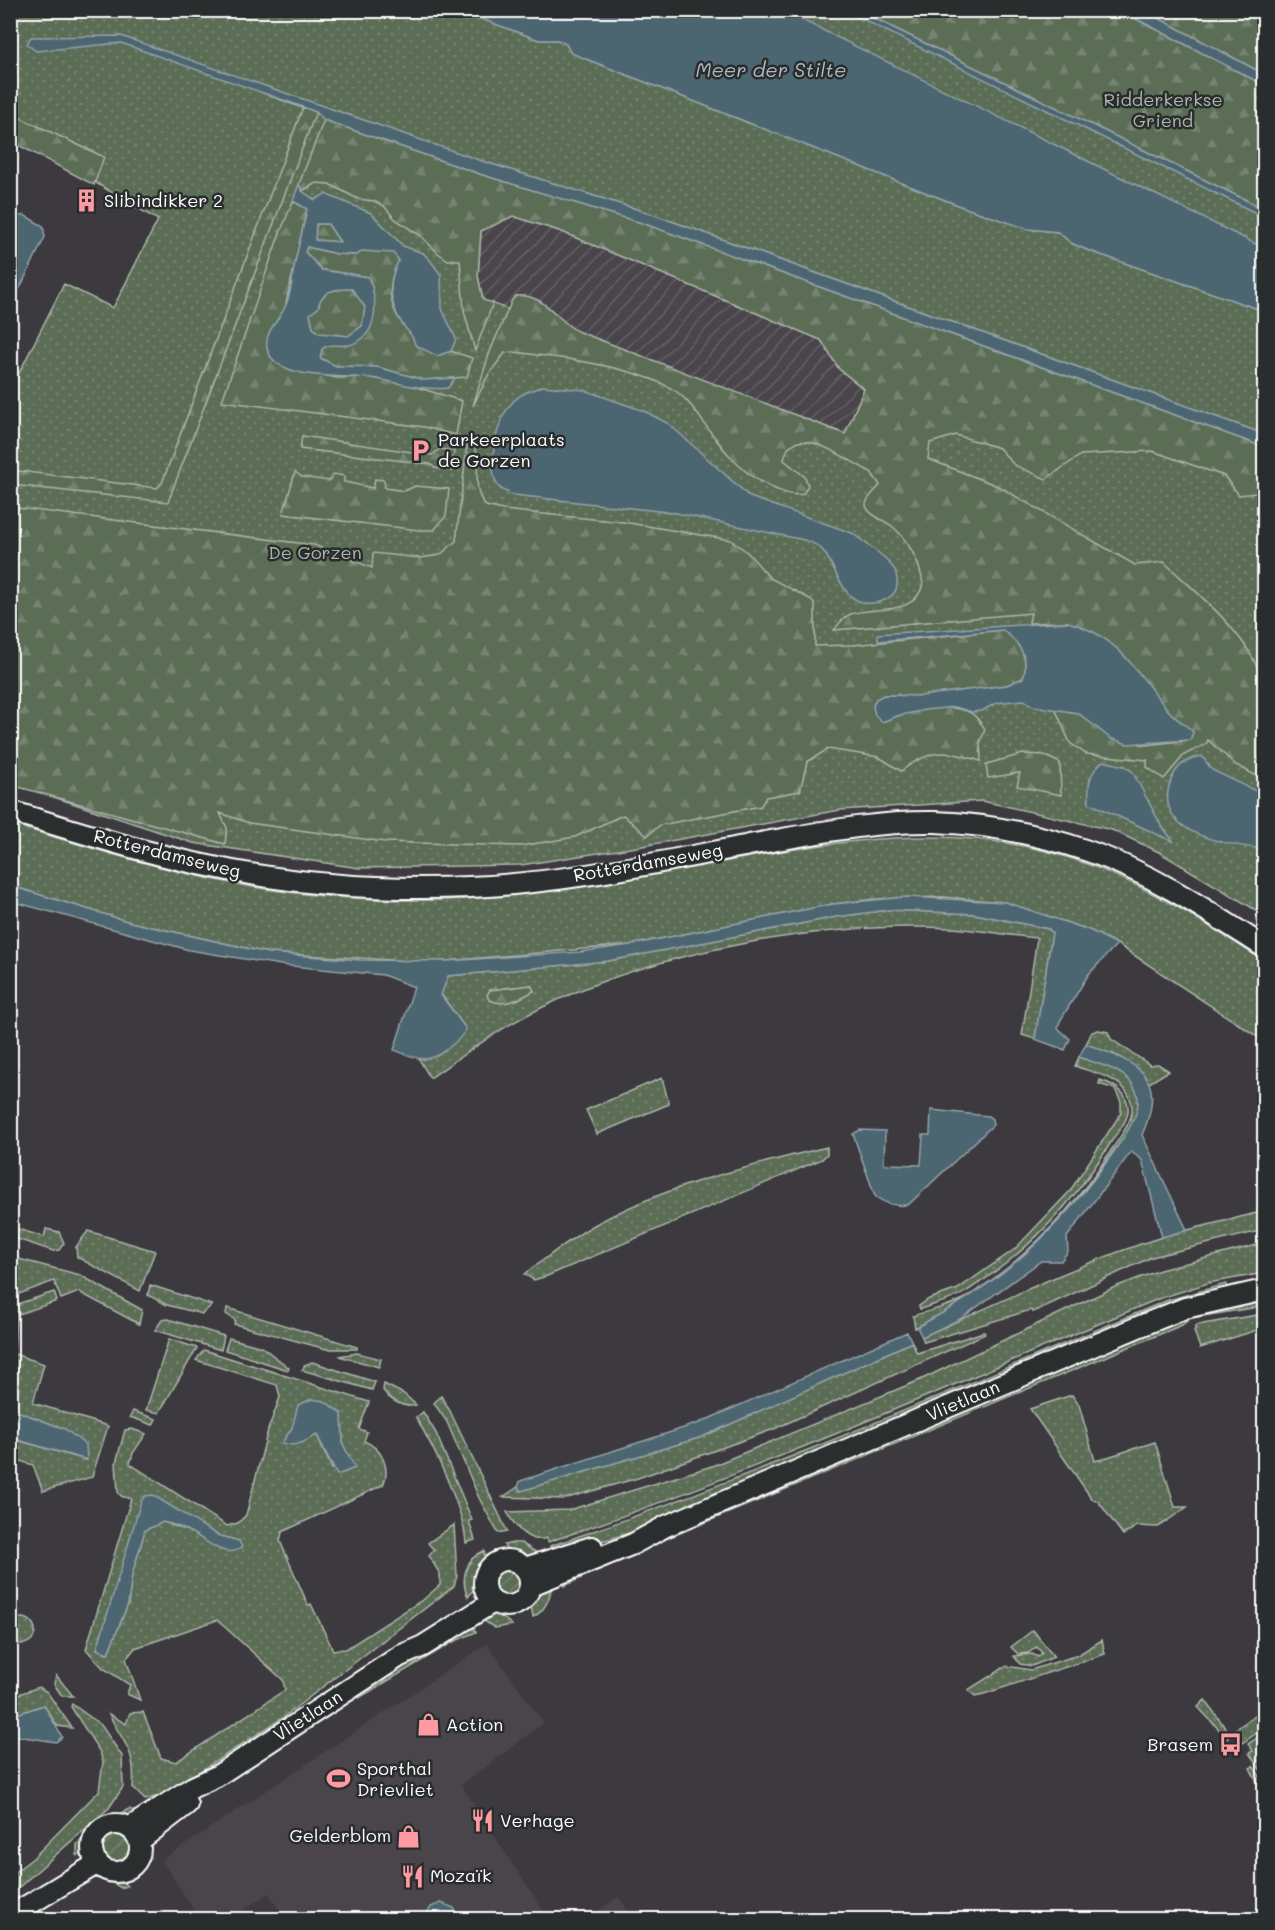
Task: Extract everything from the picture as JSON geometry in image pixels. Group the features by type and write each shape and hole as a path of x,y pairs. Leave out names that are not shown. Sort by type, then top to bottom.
{"street":[{"name":"Rotterdamseweg","path":"10,811 147,852 211,867 301,882 388,888 474,887 572,877 802,836 896,823 974,825 1031,834 1110,859 1160,882 1264,947"},
{"name":"Vlietlaan","path":"528,1576 633,1544 666,1526 1185,1308 1264,1290"},
{"path":"512,1560 528,1576 527,1596 519,1603 503,1606 489,1596 486,1572 497,1562 512,1560"},
{"name":"Vlietlaan","path":"134,1834 199,1794 217,1776 400,1656 423,1646 489,1596"},
{"path":"112,1825 134,1834 138,1858 128,1869 112,1871 95,1857 94,1839 101,1830 112,1825"},
{"path":"10,1907 95,1857"},
{"path":"10,1916 95,1857"}],"shaded area":[{"path":"513,216 562,232 821,340 839,369 864,389 845,434 483,300 478,276 481,231"},
{"path":"487,1644 544,1723 461,1785 549,1919 286,1919 268,1893 230,1919 199,1919 162,1860"},
{"path":"619,1897 634,1919 585,1919"}],"green space":[{"name":"De Gorzen","path":"11,11 460,11 539,40 558,40 566,44 571,53 963,207 1028,229 1058,232 1071,243 1087,250 1264,311 1264,434 649,213 263,93 874,326 1264,461 1264,915 1159,852 1112,830 982,801 840,810 637,847 521,865 359,868 193,843 11,783 10,391 64,284 113,308 158,220 11,132","holes":["513,216 562,232 821,340 839,369 864,389 845,434 483,300 478,276 481,231"]},
{"name":"Ridderkerkse Griend","path":"711,11 1264,11 1264,267"},
{"path":"859,11 1121,11 1264,85 1264,209"},
{"path":"1145,11 1264,11 1264,74"},
{"path":"303,107 316,112 168,502 11,485 11,470 157,488 162,483"},
{"path":"10,113 104,157 94,185 11,141"},
{"path":"324,120 483,175 645,224 1264,447 1264,492 1239,495 1224,476 1152,451 1081,455 1046,479 1014,465 999,448 956,435 930,443 928,459 998,486 1135,565 1164,562 1209,603 1249,651 1264,687 1266,719 1264,780 1236,765 1208,740 1206,744 1184,755 1164,779 1147,767 1147,760 1086,754 1070,743 1055,708 1078,713 1110,737 1145,745 1190,740 1193,732 1171,714 1158,698 1068,622 1029,623 1031,613 834,630 848,615 903,606 919,594 923,584 916,560 904,539 890,524 867,508 868,499 880,485 871,472 822,446 809,442 798,442 789,448 784,460 805,477 808,486 803,494 784,493 755,478 739,466 687,401 661,383 598,364 531,354 505,353 489,374 473,406 489,354 512,300 516,296 526,296 542,303 577,331 845,434 864,389 839,369 821,340 562,232 513,216 481,231 478,276 483,300 493,303 475,351 464,311 460,260 448,260 421,236 395,219 384,206 374,201 358,199 329,184 316,183 302,191 299,184"},
{"path":"293,201 307,209 285,308 286,367 337,378 367,377 400,382 462,401 456,435 424,427 222,401"},
{"path":"316,224 328,224 340,242 315,240"},
{"path":"307,247 337,254 357,255 362,251 393,252 399,260 390,290 397,315 413,336 437,356 451,351 472,358 467,377 424,380 377,367 336,366 320,358 322,349 326,347 361,339 370,316 373,293 368,277 322,270 305,252"},
{"path":"353,289 365,307 362,326 348,336 318,333 313,328 310,314 318,308 322,297 330,291"},
{"path":"302,436 432,455 440,449 454,451 452,471 435,468 430,464 300,449"},
{"path":"468,437 477,453 478,490 486,506 503,510 623,522 731,540 747,552 770,578 810,599 815,605 815,646 853,645 1003,630 1022,651 1025,664 1023,678 1007,685 920,696 884,695 876,699 873,706 882,722 925,709 949,708 969,712 985,729 980,743 981,761 939,753 922,758 901,771 879,757 828,749 807,762 800,791 766,797 761,806 660,825 647,836 623,815 575,837 521,846 385,842 249,823 220,813 227,828 225,844 11,785 10,507 314,545 372,568 373,553 420,558 440,555 456,541"},
{"path":"295,472 302,477 329,481 334,474 344,476 344,482 373,488 375,479 384,480 385,488 405,491 415,486 449,489 446,516 434,530 419,530 283,514"},
{"path":"1023,754 1044,755 1060,763 1061,795 1017,786 1020,773 988,778 986,764"},
{"path":"10,824 147,864 231,883 310,895 391,900 444,900 549,891 855,841 943,837 987,840 1032,848 1101,869 1173,905 1264,961 1264,1041 1117,944 1089,930 1005,902 942,897 875,899 833,904 630,945 446,961 268,953 130,922 11,886"},
{"path":"888,910 975,914 1049,929 1052,933 1035,1039 1022,1035 1037,938 951,928 902,927 796,935 687,956 635,970 586,988 526,1015 430,1078 418,1057 424,1059 466,1029 441,994 448,976 608,961 836,917","holes":["531,985 534,991 515,1001 491,990"]},
{"path":"531,985 534,991 512,1001 495,1002 489,1000 487,995 490,990"},
{"path":"1098,1030 1108,1032 1111,1039 1150,1065 1158,1064 1169,1071 1149,1083 1120,1057 1086,1044 1092,1032"},
{"path":"1079,1057 1120,1073 1133,1084 1137,1091 1138,1108 1132,1124 1092,1181 1025,1254 974,1293 946,1311 915,1328 913,1316 969,1296 1030,1248 1082,1191 1128,1124 1132,1103 1125,1090 1113,1080 1075,1066"},
{"path":"662,1078 669,1104 597,1134 586,1110"},
{"path":"1100,1080 1122,1092 1127,1101 1127,1115 1124,1124 1067,1204 1030,1242 989,1276 956,1297 920,1309 919,1306 929,1299 958,1289 1015,1249 1070,1191 1121,1113 1121,1102 1115,1089 1099,1084"},
{"path":"827,1147 827,1154 822,1159 547,1276 534,1280 524,1274 587,1229 651,1198 709,1178"},
{"path":"1264,1211 1264,1230 1152,1257 1033,1312 1031,1310 924,1342 922,1337 1040,1284 1131,1247 1175,1233"},
{"path":"11,1227 44,1237 46,1229 59,1232 64,1243 59,1250 53,1251 11,1237"},
{"path":"88,1231 155,1251 140,1291 77,1257 76,1247"},
{"path":"1264,1243 1264,1273 1208,1283 1158,1299 855,1426 626,1515 548,1542 547,1538 534,1539 523,1533 507,1512 569,1510 712,1466 920,1380 1115,1287 1160,1270"},
{"path":"11,1257 80,1275 142,1310 139,1324 79,1292 61,1299 54,1281 11,1297"},
{"path":"1226,1284 1227,1289 632,1532 553,1556 550,1546 706,1490 784,1459 1168,1300"},
{"path":"150,1285 212,1305 202,1314 167,1305 148,1295"},
{"path":"54,1292 57,1301 16,1315 14,1354 44,1364 33,1403 108,1426 92,1477 43,1491 33,1465 11,1458 10,1438 86,1460 65,1429 11,1409 11,1306"},
{"path":"1264,1303 1264,1306 1191,1318 1182,1325 668,1538 564,1586 561,1577 1175,1320 1226,1305"},
{"path":"227,1308 357,1347 357,1349 326,1349 234,1324 235,1320 226,1314"},
{"path":"1264,1314 1264,1328 1200,1348 1194,1331 1197,1325"},
{"path":"168,1319 224,1336 221,1350 155,1330 162,1320"},
{"path":"984,1332 985,1334 774,1429 638,1478 564,1499 503,1497 518,1487 521,1491 702,1437 912,1342 917,1353"},
{"path":"229,1338 262,1347 289,1368 288,1370 225,1350"},
{"path":"169,1339 197,1348 159,1413 146,1410"},
{"path":"204,1350 369,1402 359,1429 367,1432 364,1441 376,1448 383,1459 386,1472 383,1485 282,1532 280,1541 308,1605 311,1604 333,1650 346,1649 424,1599 440,1585 440,1574 429,1556 434,1550 428,1543 454,1525 457,1576 454,1586 281,1719 163,1795 145,1800 133,1788 131,1755 109,1714 126,1724 130,1713 143,1712 161,1758 176,1762 285,1690 283,1680 217,1620 135,1648 126,1659 140,1700 127,1694 130,1685 103,1668 86,1649 131,1499 121,1496 118,1492 116,1463 125,1430 132,1429 146,1434 133,1453 130,1464 227,1526 238,1523 246,1515 268,1430 280,1397 277,1385 196,1360","holes":["324,1401 342,1414 343,1444 332,1469 317,1435 283,1442 292,1428","142,1503 186,1517 217,1535 239,1541 222,1550 191,1532 163,1522 145,1530 132,1575 128,1604 108,1653 97,1649"]},
{"path":"357,1353 381,1359 379,1367 339,1356"},
{"path":"312,1362 375,1382 372,1390 302,1370 305,1365"},
{"path":"384,1384 404,1394 416,1405 402,1405 393,1400 383,1390"},
{"path":"1072,1395 1079,1405 1095,1461 1155,1442 1175,1507 1187,1507 1158,1527 1137,1526 1123,1535 1098,1501 1092,1499 1030,1409"},
{"path":"441,1396 507,1531 498,1533 479,1498 447,1422 434,1403"},
{"path":"133,1411 156,1419 153,1425 130,1417"},
{"path":"423,1412 436,1433 472,1520 469,1521 475,1540 466,1543 454,1497 431,1445 416,1418"},
{"path":"521,1543 539,1554 527,1560 508,1551 504,1545"},
{"path":"484,1551 481,1575 468,1597 464,1584 468,1564"},
{"path":"507,1569 517,1574 522,1584 517,1594 507,1599 497,1594 492,1584 497,1574"},
{"path":"551,1586 546,1604 533,1617 531,1605 538,1591"},
{"path":"496,1612 512,1625 495,1628 484,1621 479,1614"},
{"path":"22,1618 31,1622 35,1631 31,1640 22,1644 13,1640 9,1631 13,1622"},
{"path":"469,1622 476,1632 453,1642 359,1698 356,1693"},
{"path":"1033,1630 1054,1657 1032,1666 1020,1664 1014,1656 1032,1654 1038,1657 1042,1653 1037,1647 1028,1653 1018,1654 1011,1647"},
{"path":"1102,1640 1105,1654 984,1694 975,1696 968,1690 1006,1666 1031,1670 1078,1655"},
{"path":"56,1675 73,1696 62,1696 54,1684"},
{"path":"39,1687 47,1692 72,1728 57,1726 44,1705 11,1716 10,1697"},
{"path":"1205,1700 1230,1734 1227,1738 1198,1707"},
{"path":"72,1704 101,1725 122,1756 123,1787 109,1808 11,1894 11,1875 33,1858 99,1791 103,1762 100,1752 71,1707"},
{"path":"1264,1710 1264,1728 1242,1743 1233,1731"},
{"path":"1264,1733 1264,1775 1249,1753 1253,1751 1248,1744"},
{"path":"1253,1766 1264,1782 1264,1795 1250,1768"},
{"path":"129,1809 136,1812 129,1822 114,1821 112,1817"},
{"path":"90,1832 92,1835 85,1850 77,1856 77,1844"},
{"path":"116,1835 126,1839 130,1849 126,1859 116,1863 106,1859 102,1849 106,1839"},
{"path":"97,1873 119,1879 127,1886 121,1888 110,1881 90,1877"}],"water":[{"name":"Meer der Stilte","path":"460,11 784,11 1264,248 1264,311 1087,250 1071,243 1058,232 1028,229 963,207 571,53 566,44 558,40 539,40"},
{"path":"846,11 859,11 1264,209 1264,217"},
{"path":"1121,11 1145,11 1264,74 1264,85"},
{"path":"121,36 482,161 649,213 1264,434 1264,447 645,224 483,175 324,120 316,112 303,107 121,43 36,51 27,44 31,37"},
{"path":"299,184 302,191 315,200 325,194 371,213 403,246 423,253 441,275 442,309 456,339 451,351 437,356 415,345 398,317 392,301 391,285 399,260 393,253 362,251 357,255 337,254 307,247 305,252 322,270 368,277 374,296 374,317 366,335 349,345 325,347 322,349 320,358 336,366 377,367 424,380 455,378 448,388 419,387 371,378 312,375 283,367 272,359 267,348 268,337 289,298 307,209 293,201","holes":["316,224 328,224 340,242 315,240","352,289 365,307 362,326 348,336 319,333 313,328 310,314 318,308 322,297 330,291"]},
{"path":"11,208 14,218 24,215 43,226 45,237 11,306"},
{"path":"543,386 584,390 644,411 669,424 750,497 852,533 885,558 895,570 896,590 887,599 876,603 855,599 842,586 822,550 815,544 804,540 676,513 514,495 503,491 498,486 493,467 495,444 501,421 511,404 518,398"},
{"path":"1068,622 1086,628 1101,637 1126,657 1171,713 1193,732 1190,740 1127,744 1110,738 1078,713 1033,706 1024,700 996,703 982,711 972,712 955,707 925,710 882,722 875,715 873,706 876,699 884,695 920,696 1007,685 1023,678 1025,671 1022,651 1003,630 878,641 878,634"},
{"path":"1202,756 1212,770 1264,795 1264,849 1232,844 1196,834 1182,825 1172,813 1168,799 1173,775 1183,763"},
{"path":"1103,761 1124,766 1132,771 1161,825 1174,842 1089,803 1090,780 1094,770"},
{"path":"11,886 130,922 268,953 360,960 446,961 580,952 630,945 833,904 906,897 1005,902 1089,930 1117,944 1088,975 1060,1021 1058,1028 1070,1039 1065,1050 1035,1039 1052,933 1049,929 975,914 888,910 836,917 608,961 448,976 441,995 466,1029 448,1048 423,1059 394,1050 414,987 383,975 281,965 189,950 11,901"},
{"path":"1086,1044 1133,1065 1143,1073 1149,1084 1152,1097 1142,1135 1187,1230 1162,1237 1142,1160 1131,1152 1067,1237 1068,1251 1061,1261 1041,1261 960,1319 922,1337 917,1327 976,1292 1002,1273 1050,1230 1093,1181 1128,1130 1138,1104 1134,1087 1117,1071 1079,1057"},
{"path":"931,1110 988,1116 992,1119 993,1125 909,1204 896,1205 882,1201 875,1196 853,1134 860,1130 885,1131 884,1164 921,1165 923,1135 930,1135"},
{"path":"907,1332 912,1342 702,1437 521,1491 518,1487 520,1481 699,1423"},
{"path":"312,1399 324,1401 342,1414 343,1444 355,1468 337,1475 317,1435 297,1444 282,1443 292,1428 298,1405"},
{"path":"11,1409 65,1429 86,1445 87,1460 11,1438"},
{"path":"153,1495 217,1535 239,1541 242,1547 236,1551 222,1550 196,1535 163,1522 145,1530 132,1575 128,1604 108,1653 97,1649 141,1501 145,1496"},
{"path":"44,1705 62,1737 56,1742 11,1735 11,1716"},
{"path":"441,1903 454,1908 460,1919 423,1919 431,1907"}],"place":[{"name":"Slibindikker 2","path":"86,201"},
{"name":"Parkeerplaats de Gorzen","path":"420,450"},
{"name":"Action","path":"428,1725"},
{"name":"Brasem","path":"1231,1745"},
{"name":"Sporthal Drievliet","path":"339,1779"},
{"name":"Verhage","path":"482,1821"},
{"name":"Gelderblom","path":"409,1836"},
{"name":"Mozaïk","path":"412,1876"}]}
